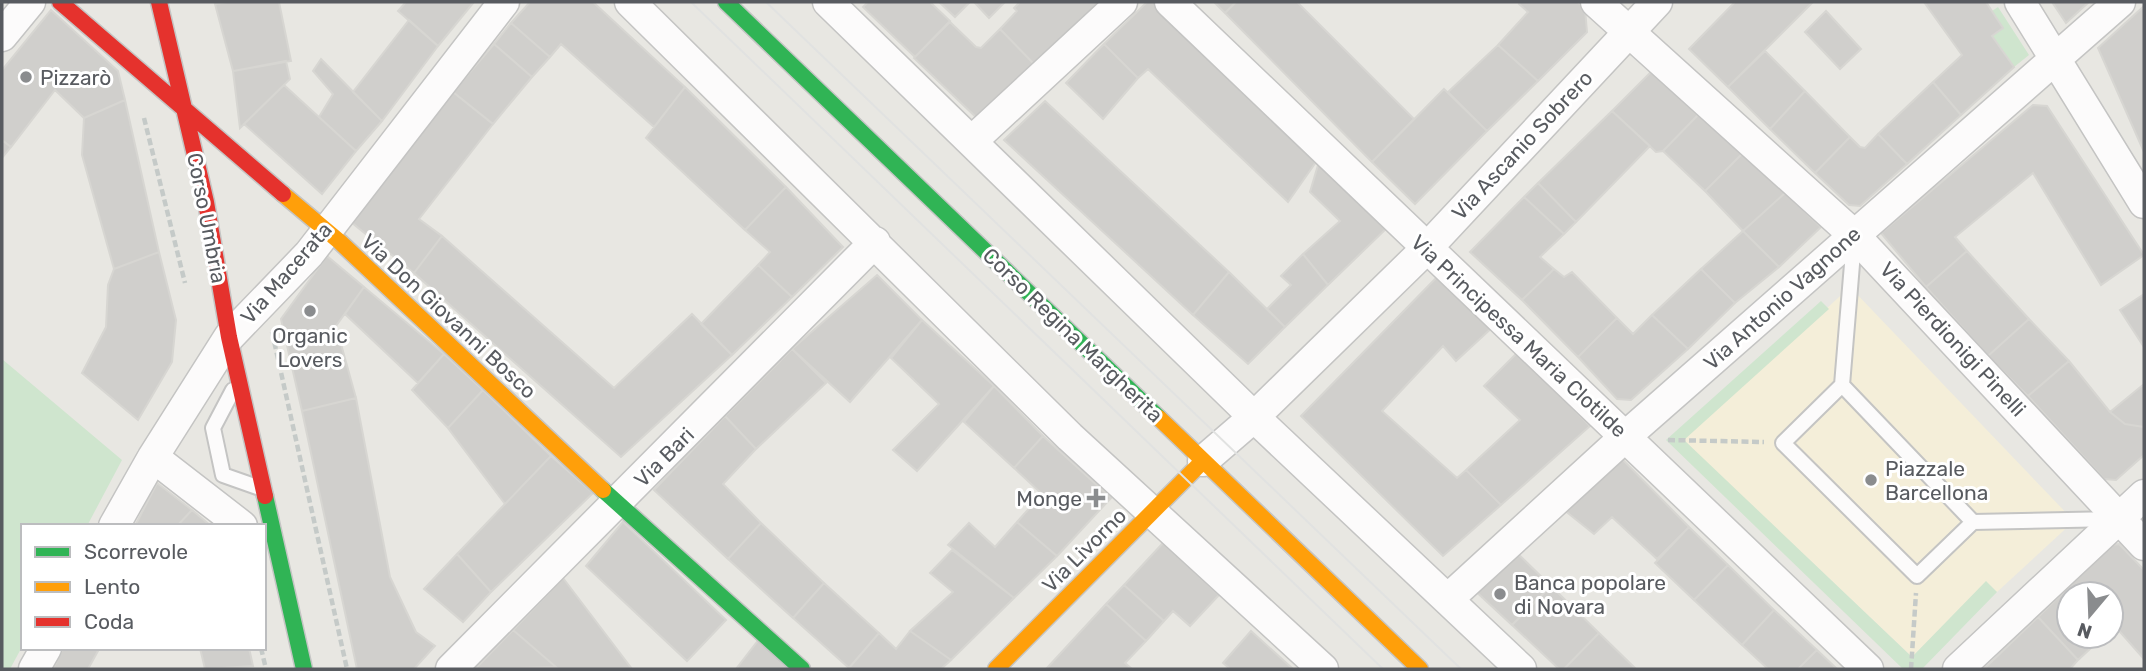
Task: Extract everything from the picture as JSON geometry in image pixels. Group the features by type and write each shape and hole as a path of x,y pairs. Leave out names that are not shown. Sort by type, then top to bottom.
{"main road":[{"name":"Via Don Giovanni Bosco","path":"60,2 131,66 326,230 618,504 802,669"},
{"name":"Corso Umbria","path":"159,2 206,202 229,337 263,489 272,551 304,669"},
{"name":"Corso Regina Margherita","path":"726,2 950,214 1420,669"},
{"name":"Via Livorno","path":"996,669 1203,461"}],"street":[{"path":"2,36 30,2"},
{"name":"Via Macerata","path":"115,524 153,457 229,337 309,254 504,2"},
{"path":"630,2 1151,513 1322,669"},
{"path":"828,2 1254,417 1521,669"},
{"path":"972,141 1122,2"},
{"name":"Via Principessa Maria Clotilde","path":"1170,2 1868,669"},
{"name":"Via Pierdionigi Pinelli","path":"1596,2 1854,235 2144,545"},
{"name":"Via Ascanio Sobrero","path":"1203,461 1254,417 1427,248 1657,2"},
{"path":"2020,2 2144,203"},
{"name":"Via Antonio Vagnone","path":"1448,599 1626,436 2120,2"},
{"name":"Via Bari","path":"451,669 618,504 875,242"},
{"path":"153,457 239,524"},
{"path":"1958,669 2144,495"},
{"path":"34,669 45,650"}],"lane":[{"path":"1854,235 1842,385 1783,443 1917,576 1973,522 2121,519"},
{"path":"239,376 213,428 223,475 263,489"},
{"path":"1842,385 1973,522"}],"path":[{"path":"131,66 185,285"},
{"path":"1666,440 1783,443"},
{"path":"1911,669 1917,576"},
{"path":"261,650 266,669"}],"shaded area":[{"name":"Piazzale Barcellona","path":"1850,287 2074,521 1997,592 1986,582 1912,657 1683,440"}],"green space":[{"path":"1998,7 2029,55 2014,67 1992,36 2003,28 1992,11"},
{"path":"1821,301 1829,309 1684,440 1912,657 1986,581 1997,592 1922,669 1903,669 1666,440"},
{"path":"2,359 122,460 88,524 21,524 21,649 10,669 2,669"}],"building":[{"path":"279,2 291,61 233,71 215,4"},
{"path":"406,2 474,2 438,46 398,11"},
{"path":"530,2 593,2 685,87 654,127 561,44 550,57 511,23"},
{"path":"868,2 930,2 950,21 915,57 863,7"},
{"path":"939,2 970,2 955,17"},
{"path":"974,2 1005,2 989,18"},
{"path":"1020,2 1100,2 1036,66 1000,29 1017,11 1014,8"},
{"path":"1147,2 1158,2 1321,155 1288,202 1148,69 1138,78 1104,44"},
{"path":"1214,2 1236,2 1225,13"},
{"path":"1236,2 1297,2 1414,119 1372,162 1225,13"},
{"path":"1578,2 1585,9 1587,32 1538,81 1498,45 1528,12 1519,4"},
{"path":"1735,2 1813,2 1728,87 1689,49"},
{"path":"1924,2 1986,2 2003,28 1992,36 2014,67 1961,115 1933,82 1962,55"},
{"path":"2052,2 2089,2 2066,23"},
{"path":"2144,6 2144,152 2098,48"},
{"path":"51,10 118,71 125,100 84,118 55,90 11,147 2,140 2,70"},
{"path":"1826,11 1861,49 1840,69 1805,32"},
{"path":"409,20 438,46 382,121 353,92"},
{"path":"950,22 976,47 981,48 1000,29 1036,66 979,120 914,58"},
{"path":"511,23 550,57 532,77 494,44"},
{"path":"494,44 532,77 493,124 453,92"},
{"path":"1104,44 1138,78 1103,119 1066,83"},
{"path":"1498,45 1538,81 1487,131 1448,92"},
{"path":"1765,51 1805,91 1770,129 1728,87"},
{"path":"321,59 382,121 356,151 319,117 333,94 313,71"},
{"path":"286,61 290,79 240,128 233,71"},
{"path":"1651,72 1698,115 1663,151 1656,152 1612,111"},
{"path":"1933,82 1961,115 1907,164 1878,134"},
{"path":"284,85 356,151 322,194 244,124"},
{"path":"685,87 786,187 745,230 646,138"},
{"path":"1444,89 1487,131 1415,204 1372,162"},
{"path":"1805,91 1850,137 1815,173 1770,129"},
{"path":"453,92 493,124 419,219 442,236 414,273 351,222"},
{"path":"125,100 159,252 114,269 82,155 84,118"},
{"path":"1045,101 1229,272 1193,315 1004,140"},
{"path":"2033,105 2047,106 2144,255 2101,285 2033,173 1955,237 1967,251 1926,287 1881,233"},
{"path":"1612,111 1650,146 1576,222 1538,183"},
{"path":"1698,115 1742,154 1705,191 1663,151"},
{"path":"1878,134 1907,164 1860,206 1849,205 1815,173 1850,137 1860,147 1865,148"},
{"path":"2,140 11,147 2,158"},
{"path":"1742,154 1785,193 1743,231 1705,191"},
{"path":"1321,155 1389,226 1328,285 1303,254 1340,221 1310,192"},
{"path":"1538,183 1576,222 1564,234 1524,197"},
{"path":"786,187 843,247 792,297 758,265 770,252 745,230"},
{"path":"1785,193 1821,227 1779,267 1743,231"},
{"path":"1524,197 1564,234 1540,257 1554,269 1522,300 1470,252"},
{"path":"1743,231 1779,267 1735,303 1701,269"},
{"path":"442,236 614,388 692,314 732,355 621,457 414,273"},
{"path":"1967,251 2029,319 1988,356 1926,287"},
{"path":"159,252 176,320 172,362 138,420 82,373 106,327 108,285 114,269"},
{"path":"1303,254 1328,285 1285,327 1267,309 1291,285 1281,276"},
{"path":"327,256 364,287 336,326 356,398 302,411 281,319"},
{"path":"758,265 792,297 732,355 701,324"},
{"path":"1554,269 1564,277 1572,272 1617,318 1578,357 1522,300"},
{"path":"1701,269 1735,303 1688,349 1652,315"},
{"path":"1229,272 1285,327 1248,364 1193,315"},
{"path":"1440,274 1495,325 1456,361 1443,346 1382,411 1457,478 1466,470 1501,505 1443,556 1301,416"},
{"path":"877,275 922,320 850,402 792,349"},
{"path":"364,287 444,354 418,383 345,314"},
{"path":"2144,294 2144,347 2120,310"},
{"path":"1652,315 1688,349 1631,400 1617,399 1578,357 1617,318 1633,334"},
{"path":"2029,319 2069,361 2028,396 1988,356"},
{"path":"922,320 994,386 917,471 893,450 939,404 891,358"},
{"path":"792,349 826,383 756,449 725,416"},
{"path":"1518,352 1590,426 1501,505 1466,470 1520,420 1484,386"},
{"path":"444,354 483,390 448,428 412,390"},
{"path":"2069,361 2110,412 2125,424 2144,427 2144,455 2116,480 2104,479 2028,396"},
{"path":"2144,384 2144,427 2125,424 2110,412"},
{"path":"994,386 1043,436 1014,468 964,422"},
{"path":"483,390 551,456 505,504 448,428"},
{"path":"356,398 390,577 416,632 435,646 414,669 357,669 302,411"},
{"path":"725,416 756,449 723,484 761,523 728,559 654,490"},
{"path":"1043,436 1111,498 1057,556 1017,522 1042,494 1014,468"},
{"path":"551,456 593,493 491,592 457,554"},
{"path":"1619,456 1689,527 1657,559 1612,517 1594,534 1564,510"},
{"path":"157,483 192,510 179,524 136,524"},
{"path":"192,510 209,524 179,524"},
{"path":"623,522 726,620 687,661 586,566"},
{"path":"1017,522 1057,556 1014,598 948,545 969,523 995,547"},
{"path":"761,523 824,583 793,618 728,559"},
{"path":"1689,527 1728,565 1694,600 1655,563"},
{"path":"1163,543 1219,595 1190,626 1173,611 1164,621 1124,585"},
{"path":"2119,544 2144,570 2144,659 2125,637 2125,580 2076,580 2111,545"},
{"path":"952,550 1014,598 951,660 910,631 953,592 930,573"},
{"path":"1514,550 1551,586 1512,625 1471,587"},
{"path":"457,554 491,592 463,622 424,589"},
{"path":"1728,565 1774,610 1742,645 1694,600"},
{"path":"563,578 632,669 554,669 556,667 513,630"},
{"path":"824,583 879,633 849,668 793,618"},
{"path":"1124,585 1164,621 1146,641 1106,604"},
{"path":"1551,586 1599,633 1564,669 1559,669 1512,625"},
{"path":"2055,600 2055,635 2038,617"},
{"path":"1106,604 1146,641 1125,663 1132,669 1046,669"},
{"path":"1774,610 1817,650 1798,669 1768,669 1742,645"},
{"path":"2038,617 2055,635 2055,650 2069,650 2078,660 2070,669 1984,669"},
{"path":"513,630 556,667 475,669"},
{"path":"910,631 951,660 941,669 849,668 879,633 896,649"},
{"path":"1251,631 1293,669 1230,669 1223,663"},
{"path":"1599,633 1636,669 1564,669"},
{"path":"760,638 796,669 736,669"},
{"path":"62,650 98,651 88,669 53,669"},
{"path":"200,650 249,650 253,666 205,669"},
{"path":"1817,650 1837,669 1798,669"},
{"path":"2069,650 2089,650 2078,660"}],"tram line":[{"path":"691,2 1383,669"},
{"path":"766,2 1461,669"}],"traffic: fast":[{"path":"726,2 1159,418"},
{"path":"603,490 802,669"},
{"path":"265,496 304,669"}],"traffic: slow":[{"path":"283,194 340,242 603,490"},
{"path":"1159,418 1420,669"},
{"path":"996,669 1203,461"}],"traffic: jam":[{"path":"60,2 283,194"},
{"path":"159,2 206,202 229,337 265,496"}],"place":[{"name":"Pizzarò","path":"26,77"},
{"name":"Organic Lovers","path":"310,311"},
{"name":"Piazzale Barcellona","path":"1871,480"},
{"name":"Monge","path":"1096,498"},
{"name":"Banca popolare di Novara","path":"1500,594"}]}
